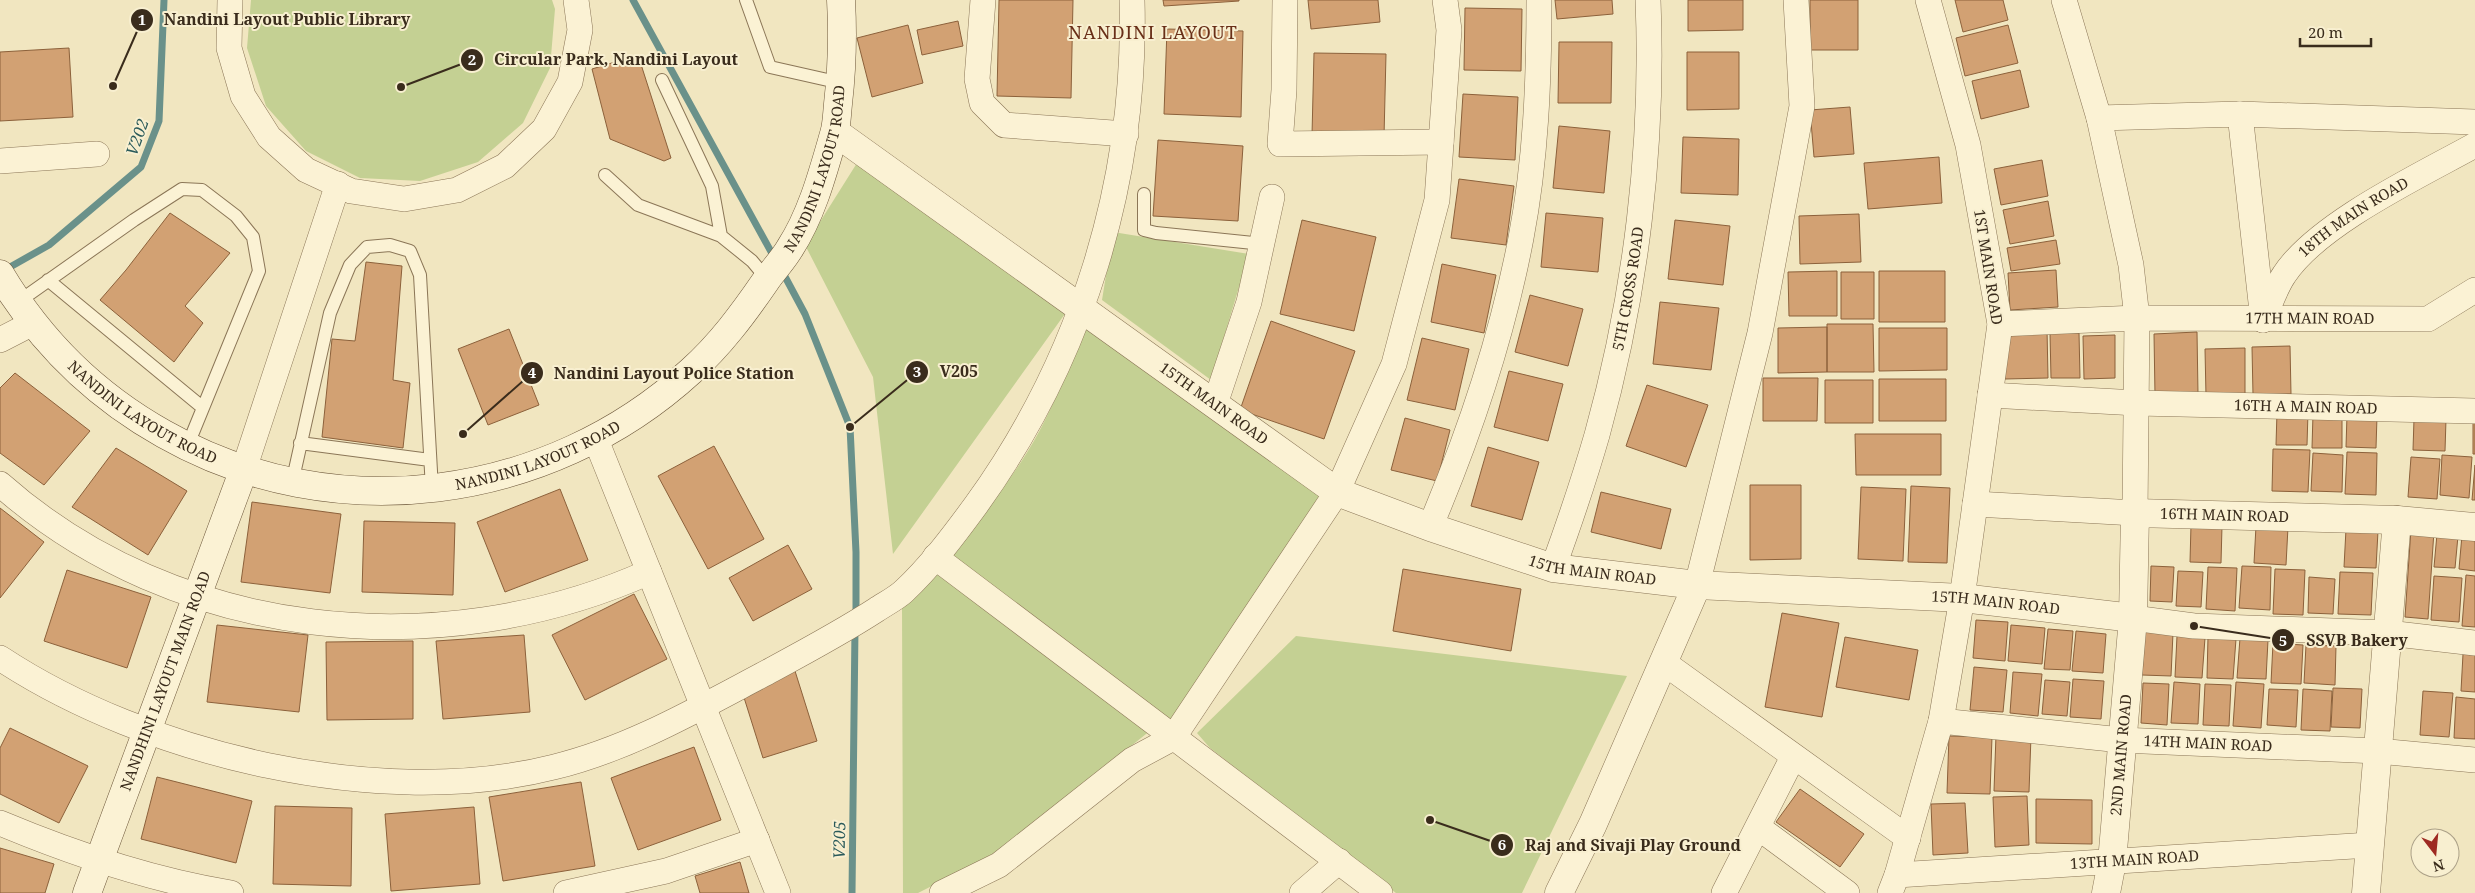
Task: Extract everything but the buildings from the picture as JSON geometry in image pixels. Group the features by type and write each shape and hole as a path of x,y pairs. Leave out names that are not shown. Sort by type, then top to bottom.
{"street":[{"path":"230,0 229,48 243,96 269,137 306,170 351,191 404,199 457,190 505,166 544,130 570,82 580,30 576,0"},
{"name":"NANDINI LAYOUT ROAD","path":"15,296 83,376 113,401 145,423 187,446 244,469 292,483 367,492 432,490 485,481 523,470 596,440 638,414 692,371 720,342 791,247 820,179 835,132 841,83 843,33 841,0"},
{"path":"983,0 977,79 982,103 1004,125 1126,134"},
{"path":"0,658 64,695 147,731 215,753 278,767 363,778 429,781 483,779 558,766 637,737 703,707 846,630 901,593 935,556 996,478 1022,436 1067,347 1102,249 1115,196 1126,134 1131,88 1132,0"},
{"path":"1285,0 1284,90 1280,144 1441,142"},
{"path":"942,893 999,865 1132,760 1173,738 1337,492 1394,364 1437,200 1449,30 1445,0"},
{"path":"1430,527 1475,414 1496,347 1519,246 1536,116 1539,0"},
{"name":"5TH CROSS ROAD","path":"1553,568 1597,434 1628,296 1645,156 1649,86 1648,0"},
{"path":"1559,893 1592,824 1697,585 1760,333 1802,106 1796,0"},
{"name":"1ST MAIN ROAD","path":"1894,884 1941,722 1962,598 2000,324 1968,145 1928,0"},
{"path":"2064,0 2098,118 2131,265 2137,318 2135,513"},
{"path":"2098,118 2240,114 2475,122"},
{"path":"2240,114 2263,320"},
{"name":"15TH MAIN ROAD","path":"835,132 1337,492 1430,527 1553,568 1697,585 1962,598 2194,626 2388,633 2475,643"},
{"name":"18TH MAIN ROAD","path":"2263,320 2284,275 2305,250 2346,218 2475,145"},
{"path":"0,161 97,154"},
{"path":"244,469 338,184"},
{"path":"1215,404 1249,302 1272,197"},
{"name":"17TH MAIN ROAD","path":"2000,324 2137,318 2263,320 2428,319 2475,290"},
{"path":"0,340 15,296"},
{"name":"16TH A MAIN ROAD","path":"1990,396 2137,403 2475,411"},
{"path":"596,440 778,893"},
{"name":"NANDHINI LAYOUT MAIN ROAD","path":"87,893 244,469"},
{"path":"0,484 39,515 77,540 118,562 197,596 248,611 295,620 389,628 437,627 530,613 576,601 649,572"},
{"name":"16TH MAIN ROAD","path":"1975,504 2135,513 2397,520 2475,527"},
{"name":"2ND MAIN ROAD","path":"2106,893 2112,862 2133,618 2135,513"},
{"path":"2366,893 2397,520"},
{"path":"935,556 1380,893"},
{"path":"1663,662 1908,838"},
{"name":"14TH MAIN ROAD","path":"1941,722 2121,740 2378,751 2475,760"},
{"path":"1724,893 1759,828 1793,757"},
{"path":"0,823 99,861 158,878 231,893"},
{"path":"1759,828 1847,893"},
{"path":"566,893 666,871 757,840"},
{"name":"13TH MAIN ROAD","path":"1894,884 2112,862 2370,845"},
{"path":"1302,893 1339,861"}],"lane":[{"path":"746,0 770,67 841,83"},
{"path":"662,80 712,186 721,236"},
{"path":"605,176 638,205 721,236 752,261 767,279"},
{"path":"15,296 48,280 182,189 202,190 236,216 253,237 259,271 187,446"},
{"path":"1144,194 1144,230 1156,233 1263,244"},
{"path":"292,483 330,313 350,265 367,247 390,244 410,251 420,275 432,490"},
{"path":"48,280 202,407"},
{"path":"300,443 430,460"}],"green space":[{"path":"251,0 552,0 555,9 550,68 523,123 478,162 420,181 360,178 306,151 266,106 247,48"},
{"path":"857,163 1072,304 893,554 873,377 804,243 818,225"},
{"path":"1113,232 1249,254 1211,380 1102,300"},
{"path":"1086,306 1330,497 1170,725 944,552 986,508 1008,480 1038,434 1061,385"},
{"path":"934,570 1151,730 999,852 918,893 903,893 902,607"},
{"path":"1296,636 1627,676 1522,893 1396,893 1210,748 1197,733"}],"waterway":[{"name":"V202","path":"3,271 49,245 141,167 159,121 164,0"},
{"name":"V205","path":"633,0 775,259"},
{"name":"V205","path":"782,271 805,314 850,427 856,552 856,618"},
{"name":"V205","path":"852,893 855,628"}],"place":[{"name":"Nandini Layout Public Library","path":"113,86"},
{"name":"Circular Park, Nandini Layout","path":"401,87"},
{"name":"V205","path":"850,427"},
{"name":"Nandini Layout Police Station","path":"463,434"},
{"name":"SSVB Bakery","path":"2194,626"},
{"name":"Raj and Sivaji Play Ground","path":"1430,820"}],"district":[{"name":"NANDINI LAYOUT","path":"1153,33"}]}
